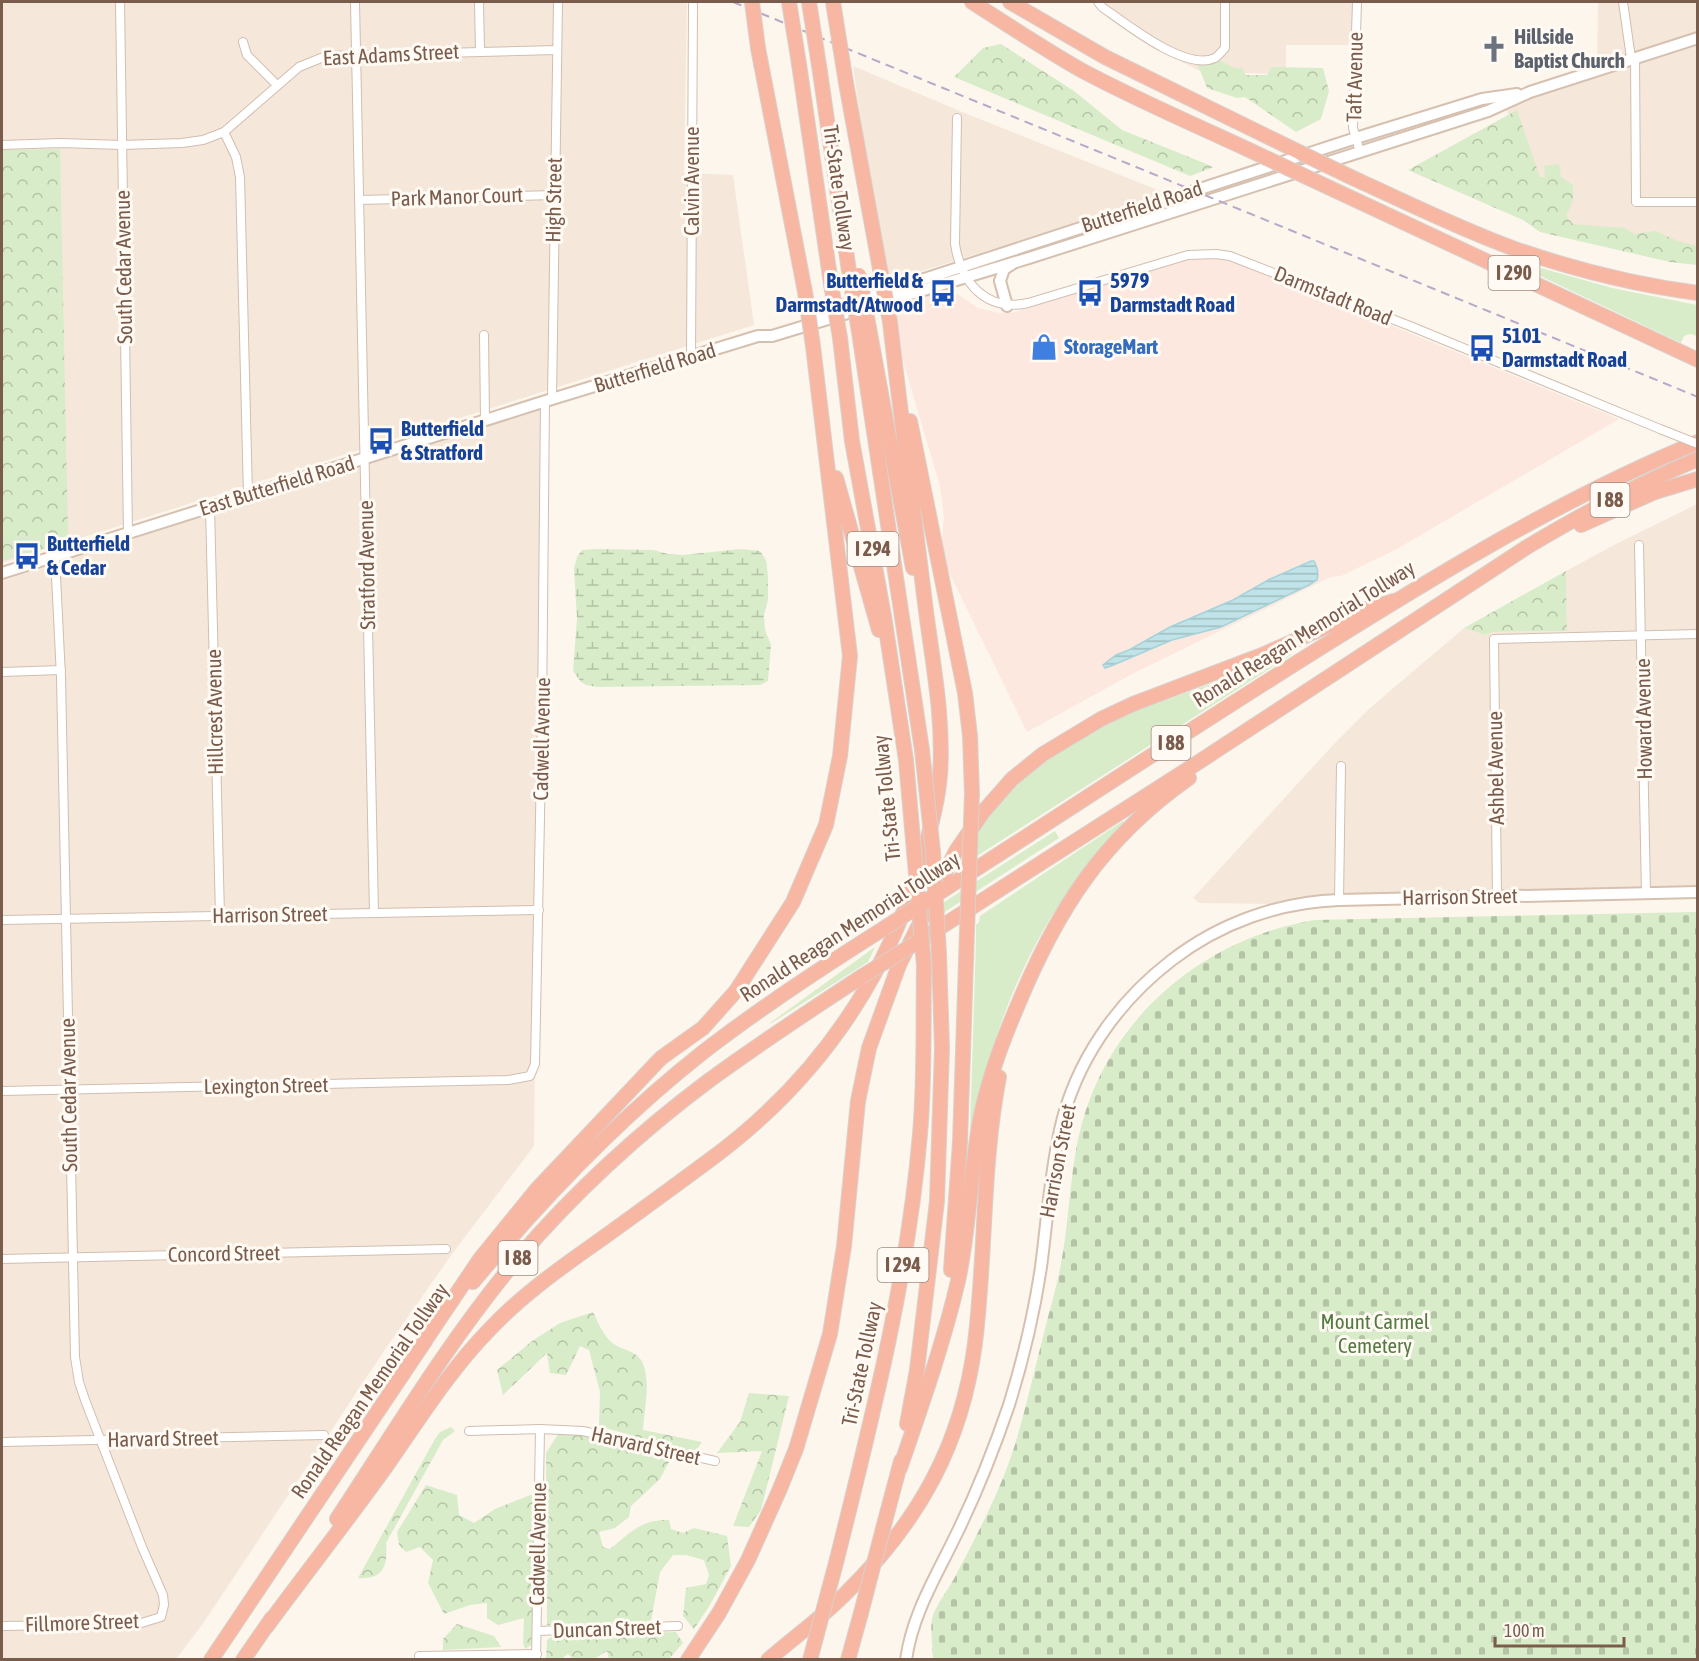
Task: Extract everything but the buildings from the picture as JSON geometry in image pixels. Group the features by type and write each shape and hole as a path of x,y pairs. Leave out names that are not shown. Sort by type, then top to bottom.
{"highway":[{"path":"420,1348 480,1258 537,1189 661,1058 703,1028 736,991 793,902 826,825 840,756 850,656 825,439 805,292 758,48 752,2"},
{"name":"Tri-State Tollway","path":"789,2 840,338 852,441 906,760 924,965 920,1133 906,1250 880,1384 810,1659"},
{"name":"Tri-State Tollway","path":"809,2 841,217 864,330 922,750 933,852 942,1048 937,1201 917,1370 900,1468 848,1659"},
{"path":"833,2 880,269 964,693 970,736 972,794 955,1232 949,1291 939,1349"},
{"name":"I 290","path":"972,2 1081,69 1136,98 1698,360"},
{"name":"I 290","path":"1010,2 1105,57 1355,179 1474,233 1517,249 1632,281 1698,293"},
{"path":"267,1626 363,1499 449,1378 489,1329 546,1279 710,1160 763,1118 812,1066 870,984 905,909 920,869 933,819 941,755 937,692 890,322"},
{"path":"864,330 924,627 933,661"},
{"path":"825,439 893,673"},
{"name":"Ronald Reagan Memorial Tollway","path":"211,1659 420,1348 481,1272 543,1201 634,1112 701,1054 808,977 1395,601 1539,517 1629,472 1698,443"},
{"name":"Ronald Reagan Memorial Tollway","path":"243,1659 448,1351 491,1292 552,1221 628,1147 671,1110 709,1080 861,977 1527,547 1631,489 1698,459"},
{"path":"1527,547 1655,492 1698,479"},
{"path":"687,1659 719,1613 748,1560 796,1449 830,1334 844,1246 860,1089 869,1048 899,965 948,866 982,812 1012,779 1043,754 1101,719 1142,700 1262,655 1370,608 1395,601"},
{"path":"900,1468 939,1349 958,1280 981,1116 996,1059 1038,956 1051,930 1084,879 1104,854 1163,798 1233,747 1266,717"},
{"path":"768,1659 821,1616 875,1564 917,1508 951,1442 964,1403 975,1342 992,1120 1003,1055 1014,1012"}],"main road":[{"name":"Butterfield Road","path":"962,272 1016,262 1488,111 1530,92 1698,38"},
{"name":"Butterfield Road","path":"549,400 758,336 768,329 962,272 1356,138 1482,99 1530,92"},
{"path":"1007,306 1000,281 1004,268 1016,262"},
{"name":"East Butterfield Road","path":"2,573 549,400"},
{"name":"Harrison Street","path":"906,1659 932,1580 953,1542 986,1470 1028,1340 1041,1267 1060,1128 1070,1096 1095,1043 1133,994 1160,969 1227,926 1271,910 1302,903 1339,900 1698,892"}],"street":[{"name":"South Cedar Avenue","path":"120,2 128,533"},
{"name":"Stratford Avenue","path":"355,2 374,913"},
{"path":"479,2 480,51"},
{"name":"High Street","path":"549,400 558,2"},
{"path":"1098,2 1158,45 1192,60 1214,58 1225,48 1225,2"},
{"name":"Taft Avenue","path":"1357,2 1353,128 1360,152"},
{"path":"1623,2 1633,58 1636,202 1698,202"},
{"name":"Calvin Avenue","path":"691,357 693,5"},
{"path":"243,42 248,56 277,85"},
{"name":"East Adams Street","path":"2,145 60,143 122,145 193,142 224,132 299,67 316,58 356,54 557,50"},
{"path":"957,118 955,244 962,272 988,298 1007,306"},
{"path":"224,132 237,157 240,177 248,495"},
{"name":"Park Manor Court","path":"359,200 554,195"},
{"name":"Darmstadt Road","path":"1007,306 1028,303 1188,255 1230,256 1698,443"},
{"path":"484,335 484,420"},
{"name":"Cadwell Avenue","path":"530,1076 535,1064 549,400"},
{"name":"Hillcrest Avenue","path":"210,507 220,916"},
{"name":"Howard Avenue","path":"1639,544 1646,893"},
{"name":"South Cedar Avenue","path":"55,556 61,670 64,919 75,1357 77,1372 100,1440 163,1595 164,1605 161,1617"},
{"path":"1642,635 1698,634"},
{"name":"Ashbel Avenue","path":"1497,896 1494,639 1642,635"},
{"path":"2,672 61,670"},
{"path":"1339,900 1341,766"},
{"name":"Harrison Street","path":"2,920 539,910"},
{"name":"Lexington Street","path":"2,1091 508,1080 530,1076"},
{"name":"Concord Street","path":"2,1259 446,1249"},
{"name":"Cadwell Avenue","path":"537,1657 540,1429"},
{"name":"Harvard Street","path":"469,1431 540,1429 583,1431 715,1461"},
{"name":"Harvard Street","path":"2,1442 324,1435"},
{"name":"Fillmore Street","path":"2,1626 138,1624 161,1617"},
{"name":"Duncan Street","path":"537,1631 678,1626"},
{"name":"Duncan Street","path":"419,1656 537,1657"}],"shaded area":[{"path":"2,2 687,2 684,173 733,175 754,325 2,563"},
{"path":"1095,2 1353,2 1353,45 1286,45 1286,74 1202,72 1149,45 1100,9"},
{"path":"1598,2 1697,2 1697,35 1597,67"},
{"path":"1697,40 1697,256 1559,230 1503,103"},
{"path":"853,66 967,114 1168,194 884,283"},
{"path":"1217,258 1249,267 1619,419 1397,549 1341,576 1331,577 1132,674 1027,732 944,562 942,539 944,517 940,486 905,368 884,309 947,289 978,308 1012,313 1178,261"},
{"path":"541,408 534,1146 452,1254 386,1348 202,1625 176,1659 2,1659 2,581"},
{"path":"1697,504 1697,886 1327,895 1275,904 1199,903 1193,898 1333,745 1370,708 1464,628 1485,635 1493,632 1567,631 1566,571"}],"green space":[{"path":"1001,44 1074,91 1122,130 1214,167 1190,176 954,77 983,48"},
{"path":"1221,61 1235,68 1242,68 1246,75 1267,75 1272,67 1323,68 1329,91 1321,119 1296,132 1245,97 1237,98 1207,88 1197,63"},
{"path":"1517,110 1540,177 1545,177 1544,166 1559,164 1561,177 1573,185 1573,201 1566,216 1573,224 1624,228 1634,234 1655,231 1697,246 1697,265 1670,262 1540,232 1523,220 1408,170"},
{"path":"60,149 70,541 2,561 2,150"},
{"path":"1541,268 1612,288 1697,305 1697,336 1690,334 1684,336 1681,343 1534,273 1535,271 1540,272"},
{"path":"741,549 760,551 766,560 768,576 768,600 764,615 765,630 771,645 768,681 760,685 597,687 581,682 573,671 577,619 574,568 582,550 653,550 683,555"},
{"path":"1566,571 1567,631 1493,632 1485,635 1464,628"},
{"path":"1288,651 1291,655 977,856 979,827 1021,781 1060,751 1085,735 1125,715 1224,679"},
{"path":"1123,821 1125,823 1062,901 1031,953 1009,1002 991,1052 972,1131 970,1131 976,925 980,916"},
{"path":"1055,831 1059,838 929,922 938,906"},
{"name":"Mount Carmel Cemetery","path":"1697,912 1697,1659 933,1659 932,1619 990,1508 1005,1473 1021,1425 1060,1267 1075,1156 1082,1123 1096,1084 1116,1048 1140,1016 1169,988 1201,964 1236,944 1275,929 1315,920"},
{"path":"875,947 868,962 770,1024 770,1023"},
{"path":"593,1312 602,1331 609,1339 641,1360 647,1385 643,1430 702,1442 696,1451 671,1447 599,1426 600,1392 589,1350 580,1346 566,1375 550,1373 547,1353 503,1395 497,1370 532,1341 560,1323"},
{"path":"749,1393 789,1396 761,1510 749,1527 733,1526 762,1451 717,1453 740,1422"},
{"path":"451,1427 455,1431 443,1440 386,1543 386,1558 382,1570 374,1576 358,1578 435,1439 440,1432"},
{"path":"558,1434 585,1435 672,1456 660,1479 631,1506 629,1517 615,1528 599,1532 603,1547 610,1549 636,1528 659,1520 669,1520 671,1529 683,1533 694,1528 727,1536 731,1566 694,1629 683,1616 686,1588 706,1584 709,1575 704,1560 686,1555 673,1555 660,1572 651,1621 547,1625 546,1453"},
{"path":"426,1485 457,1495 459,1515 474,1523 495,1509 533,1494 533,1644 525,1649 523,1643 524,1618 498,1625 487,1618 487,1603 470,1605 444,1614 428,1583 433,1560 420,1547 406,1552 399,1545 397,1532"},
{"path":"457,1624 494,1636 501,1647 443,1650 443,1639"},
{"path":"676,1632 683,1643 669,1659 609,1659 607,1651 594,1659 573,1659 568,1654 561,1659 546,1659 547,1640 554,1635"}],"water":[{"path":"1314,561 1318,575 1317,580 1309,585 1221,627 1172,640 1105,668 1103,665 1116,655 1170,627 1233,600 1270,579"}],"railway":[{"path":"733,2 1698,397"}],"place":[{"name":"Hillside Baptist Church","path":"1494,49"},
{"name":"Butterfield & Darmstadt/Atwood","path":"943,293"},
{"name":"5979 Darmstadt Road","path":"1090,293"},
{"name":"StorageMart","path":"1044,347"},
{"name":"5101 Darmstadt Road","path":"1482,348"},
{"name":"Butterfield & Stratford","path":"381,441"},
{"name":"Butterfield & Cedar","path":"27,556"}]}
